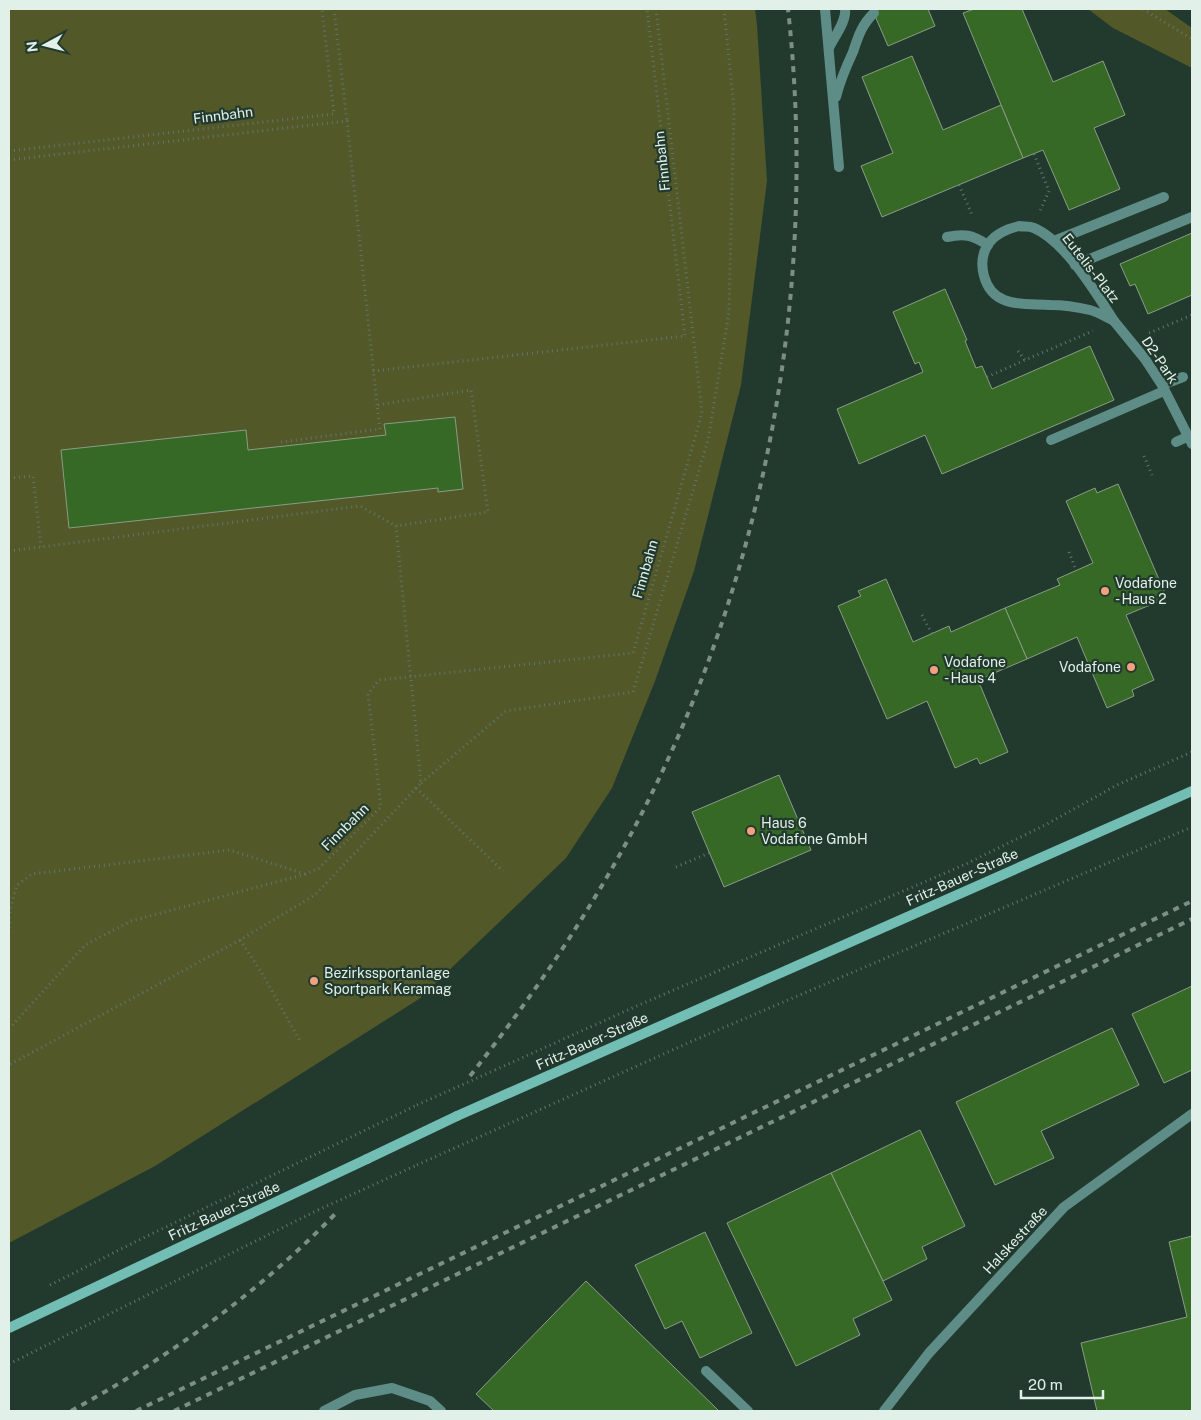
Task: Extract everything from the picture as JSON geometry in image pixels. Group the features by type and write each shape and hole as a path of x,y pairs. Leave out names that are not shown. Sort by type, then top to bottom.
{"main road":[{"name":"Fritz-Bauer-Straße","path":"9,1328 457,1116 1192,791"}],"street":[{"path":"825,9 839,167"},
{"path":"829,48 842,24 846,13 845,9"},
{"path":"834,108 840,80 860,31 874,13"},
{"path":"1054,241 1164,197"},
{"path":"1074,265 1192,217"},
{"path":"947,236 962,234 976,238 988,245 996,236 1007,229 1019,226 1032,227"},
{"name":"Eutelis-Platz","path":"1032,227 1054,241 1095,292 1114,321"},
{"name":"Eutelis-Platz","path":"988,245 982,257 982,270 986,282 993,293 1003,300 1016,304 1053,305 1091,310 1114,321"},
{"name":"D2-Park","path":"1114,321 1145,359 1191,440"},
{"path":"1051,440 1183,377"},
{"path":"1176,442 1191,440"},
{"name":"Halskestraße","path":"884,1411 929,1354 1064,1208 1192,1114"},
{"path":"706,1371 748,1411"},
{"path":"324,1411 355,1395 392,1388 430,1401 441,1411"}],"path":[{"name":"Finnbahn","path":"9,151 334,114 322,9"},
{"path":"281,442 380,429 334,9"},
{"path":"373,371 685,336 647,9"},
{"name":"Finnbahn","path":"9,1029 38,994 85,945 131,921 306,874 319,868 381,807 368,694 379,680 633,653 702,413 656,9"},
{"path":"9,1065 240,940 315,895 422,782 506,711 633,692 708,440 729,312 734,107 724,9"},
{"path":"1143,9 1192,39"},
{"path":"9,160 347,121"},
{"path":"1032,227 1049,191 1034,154"},
{"path":"1130,341 1192,315"},
{"path":"987,377 1114,321"},
{"path":"1018,351 1025,360"},
{"path":"9,551 360,506 396,526 488,512 471,390 377,405"},
{"path":"1144,456 1152,475"},
{"path":"9,478 33,476 41,546"},
{"path":"396,526 422,782"},
{"path":"1069,552 1076,570"},
{"path":"922,615 932,634"},
{"path":"42,1289 418,1105 639,1005 966,864 1047,824 1117,785 1192,752"},
{"path":"416,788 503,871"},
{"path":"9,1364 318,1210 416,1165 698,1039 1192,827"},
{"path":"9,933 10,909 17,886 32,874 230,850 306,874"},
{"path":"676,867 709,853"},
{"path":"240,940 263,974 300,1041"}],"green space":[{"path":"9,9 755,9 767,181 741,385 694,571 655,681 612,788 566,858 419,999 155,1166 9,1243"},
{"path":"1088,9 1165,9 1192,28 1192,68 1113,28"}],"building":[{"path":"872,9 928,9 935,26 888,46"},
{"path":"974,9 1022,9 1053,82 1103,61 1125,115 1094,128 1120,189 1069,210 1043,150 1023,158 963,13"},
{"path":"912,56 943,130 1001,105 1023,158 882,217 861,166 893,153 862,77"},
{"path":"1192,233 1192,295 1148,314 1135,284 1130,286 1120,264"},
{"path":"945,289 967,340 965,341 976,368 982,366 992,389 1090,346 1114,400 942,474 925,435 859,464 837,409 923,372 919,362 915,364 893,312"},
{"path":"455,417 463,489 438,492 438,488 69,528 61,450 246,430 248,450 386,435 384,424"},
{"name":"Vodafone - Haus 2","path":"1118,484 1167,598 1126,615 1154,680 1132,690 1134,696 1107,708 1077,637 1027,659 1005,608 1060,585 1057,579 1093,563 1066,501 1095,488 1097,493"},
{"name":"Vodafone - Haus 4","path":"886,579 913,642 949,626 951,632 1005,608 1027,659 978,680 1008,752 980,764 977,758 955,768 927,701 887,719 838,606 861,596 858,591"},
{"name":"Haus 6 Vodafone GmbH","path":"779,775 811,850 724,887 692,812"},
{"path":"1192,986 1192,1070 1164,1083 1132,1014"},
{"path":"1112,1028 1139,1085 1041,1131 1054,1158 995,1185 956,1102"},
{"path":"920,1130 965,1226 922,1247 927,1259 883,1281 831,1173"},
{"path":"831,1173 892,1300 853,1319 860,1335 796,1366 727,1223"},
{"path":"705,1232 752,1333 700,1358 682,1321 665,1329 635,1265"},
{"path":"1192,1236 1192,1411 1097,1411 1081,1343 1187,1317 1169,1242"},
{"path":"586,1281 719,1411 494,1411 476,1394"}],"railway":[{"path":"470,1076 564,947 592,902 648,800 696,694 734,584 764,472 784,357 794,241 796,125 788,9"},
{"path":"136,1411 1192,901"},
{"path":"174,1411 1192,919"},
{"path":"71,1411 143,1369 212,1321 277,1269 338,1211"}],"place":[{"name":"Vodafone - Haus 2","path":"1105,591"},
{"name":"Vodafone","path":"1131,667"},
{"name":"Vodafone - Haus 4","path":"934,670"},
{"name":"Haus 6 Vodafone GmbH","path":"751,831"},
{"name":"Bezirkssportanlage Sportpark Keramag","path":"314,981"}]}
